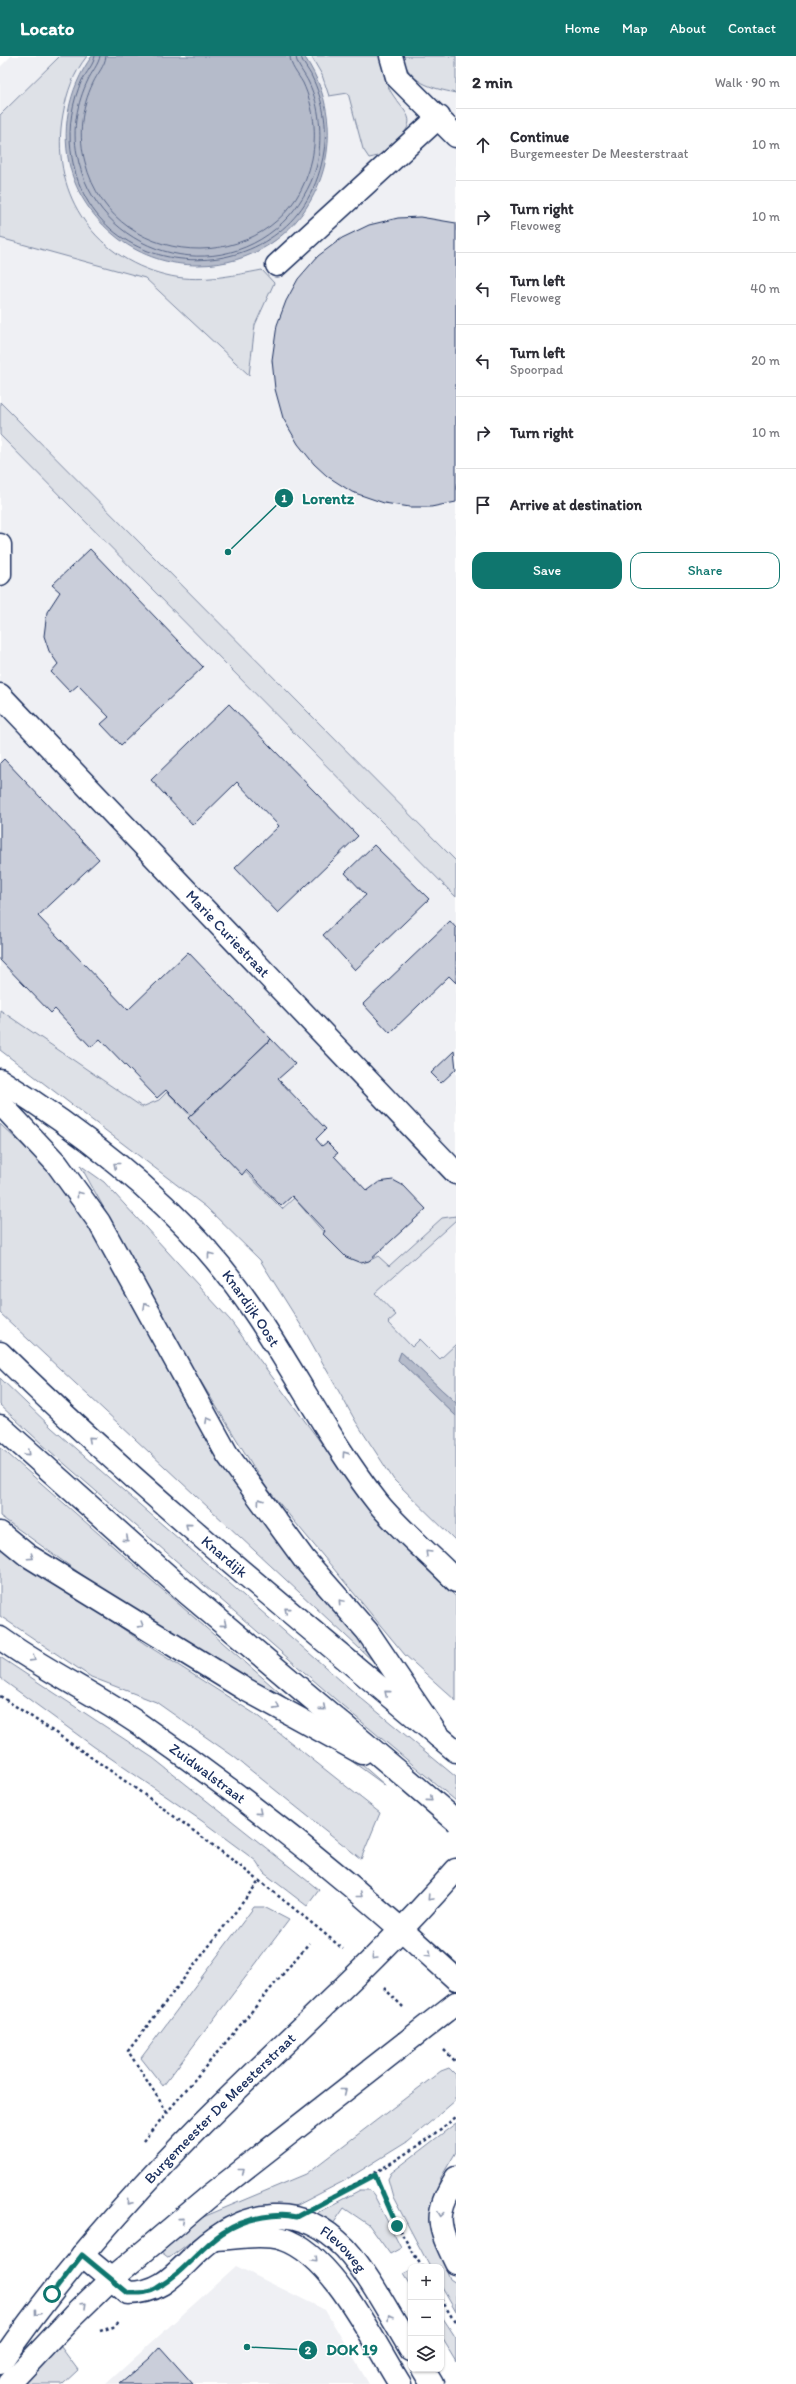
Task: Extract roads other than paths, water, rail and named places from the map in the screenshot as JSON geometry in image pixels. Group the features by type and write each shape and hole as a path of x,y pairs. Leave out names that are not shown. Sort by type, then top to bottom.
{"street":[{"path":"277,264 450,127 397,77 391,56"},
{"path":"0,545 0,574"},
{"name":"Marie Curiestraat","path":"0,695 456,1173"},
{"name":"Knardijk Oost","path":"0,1080 51,1112 151,1194 207,1250 260,1319 338,1445 379,1503 456,1580"},
{"path":"0,1103 57,1164 99,1222 227,1454 304,1559 367,1631 438,1736"},
{"name":"Knardijk","path":"0,1353 49,1400 183,1521 456,1751"},
{"path":"0,1426 187,1593 456,1821"},
{"path":"0,1533 27,1555 242,1688 405,1777"},
{"name":"Zuidwalstraat","path":"0,1638 138,1723 244,1800 401,1928 456,1979"},
{"name":"Burgemeester De Meesterstraat","path":"0,2363 82,2255 146,2182 204,2123 364,1967 456,1870"},
{"path":"8,2384 73,2316 110,2280 211,2195 456,2003"},
{"path":"454,2253 439,2222 442,2205 456,2178"},
{"name":"Flevoweg","path":"82,2255 110,2280 128,2293 143,2293 157,2289 213,2239 244,2221 268,2216 288,2215 296,2217 319,2228 345,2249 367,2279 408,2345"},
{"name":"Flevoweg","path":"213,2239 258,2237 282,2239 299,2246 313,2256 350,2300 400,2384"},
{"path":"425,2372 432,2384"}],"water":[{"path":"92,56 304,56 321,90 328,126 326,161 314,194 295,222 269,245 236,260 198,265 187,265 166,261 146,255 119,239 103,225 84,200 74,181 68,156 66,126 68,111 77,82"},
{"path":"401,1352 456,1403 456,1416 398,1360"}],"place":[{"name":"Lorentz","path":"228,552"},
{"name":"DOK 19","path":"247,2347"}]}
